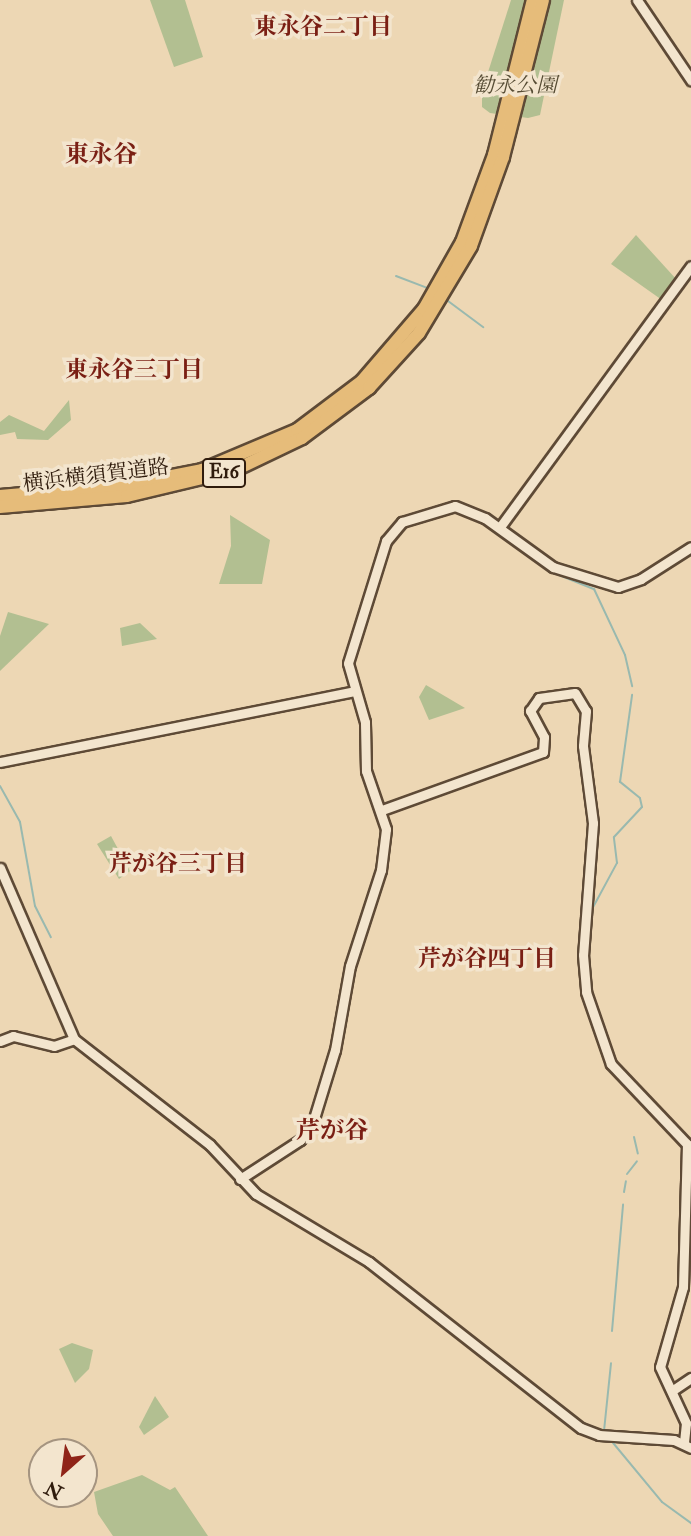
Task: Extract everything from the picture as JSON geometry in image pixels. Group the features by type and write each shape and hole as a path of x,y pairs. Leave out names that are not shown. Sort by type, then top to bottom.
{"highway":[{"name":"横浜横須賀道路","path":"511,111 533,0"},
{"name":"横浜横須賀道路","path":"0,507 128,496 235,470 337,415 404,344 462,242 511,111 543,0"},
{"name":"横浜横須賀道路","path":"0,496 126,485 233,460 329,408 404,344"}],"street":[{"path":"637,0 691,80"},
{"path":"500,527 691,266"},
{"path":"240,1179 300,1140 318,1109 350,966 381,870 386,839 382,810 366,771 365,722 348,663 363,623 376,562 396,528 430,510 455,506 500,527 554,566 607,586 642,579 691,547"},
{"path":"0,762 355,691"},
{"path":"0,868 74,1040 209,1145 240,1179 369,1262 561,1413 599,1435 687,1446 685,1423 673,1390 660,1367 683,1287 689,1139 611,1064 586,992 583,955 593,823 583,747 586,712 575,693 539,698 532,706 547,746 543,752 382,810"},
{"path":"0,1041 13,1036 54,1046 74,1040"},
{"path":"673,1390 691,1378"}],"green space":[{"path":"150,0 185,0 203,57 174,67"},
{"name":"勧永公園","path":"511,0 564,0 540,115 528,118 490,113 482,107 482,91"},
{"path":"636,235 677,280 662,300 611,264"},
{"path":"69,400 71,420 48,440 17,439 15,432 0,435 0,422 9,415 44,431"},
{"path":"230,515 270,540 262,584 219,584 231,546"},
{"path":"8,612 49,624 0,671 0,636"},
{"path":"140,623 157,639 122,646 120,628"},
{"path":"426,685 465,708 429,720 419,697"},
{"path":"111,836 130,871 119,879 97,844"},
{"path":"72,1343 93,1350 89,1369 75,1383 59,1349"},
{"path":"155,1396 169,1417 144,1435 139,1427"},
{"path":"142,1475 170,1490 175,1487 208,1536 113,1536 98,1514 98,1491"}],"waterway":[{"path":"396,276 428,288"},
{"path":"444,298 483,327"},
{"path":"559,575 594,589 625,655 632,686"},
{"path":"591,911 617,863 614,837 642,807 640,798 620,782 632,695"},
{"path":"0,786 20,822 35,906 51,937"},
{"path":"634,1137 638,1154"},
{"path":"627,1174 637,1161"},
{"path":"624,1192 626,1181"},
{"path":"612,1331 623,1204"},
{"path":"604,1431 611,1363"},
{"path":"609,1438 662,1502 691,1523"}],"district":[{"name":"東永谷二丁目","path":"323,27"},
{"name":"東永谷","path":"101,155"},
{"name":"東永谷三丁目","path":"134,370"},
{"name":"芹が谷三丁目","path":"178,864"},
{"name":"芹が谷四丁目","path":"487,959"},
{"name":"芹が谷","path":"332,1131"}]}
